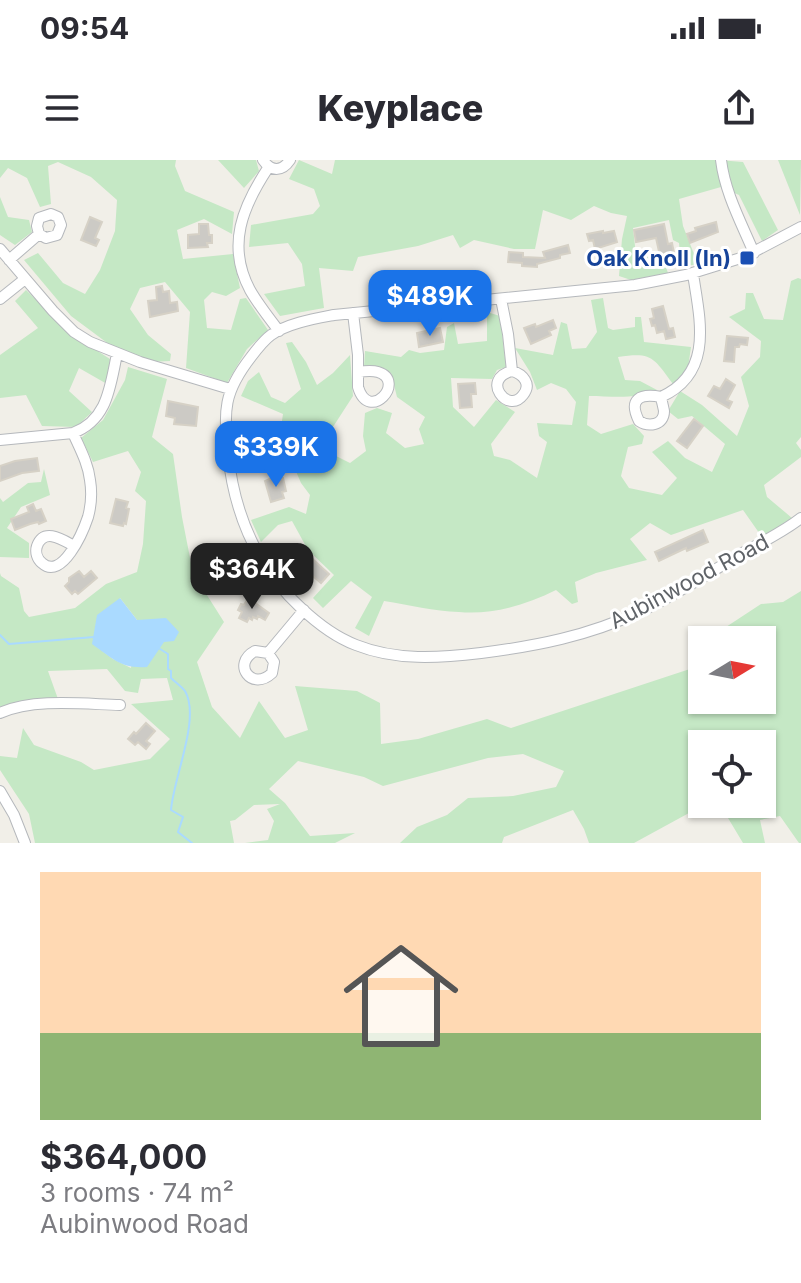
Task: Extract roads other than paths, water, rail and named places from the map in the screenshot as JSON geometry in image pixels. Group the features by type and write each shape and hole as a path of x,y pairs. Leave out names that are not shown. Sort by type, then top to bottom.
{"street":[{"path":"279,331 250,289 238,247 240,224 266,164 277,170 285,167 290,160"},
{"path":"721,160 730,199 754,253"},
{"path":"0,249 53,311 74,332 90,342 117,354 230,389 262,343 279,331 316,319 635,285 693,274 754,253 801,227"},
{"path":"9,260 39,234"},
{"path":"661,397 685,381 698,352 701,329 693,274"},
{"path":"0,299 25,279"},
{"path":"501,299 512,371"},
{"path":"353,313 358,372"},
{"path":"0,440 73,433 94,421 107,396 117,354"},
{"name":"Aubinwood Road","path":"230,389 226,421 230,467 237,506 257,555 269,572 322,626 344,640 390,655 440,657 536,645 589,632 639,612 801,518"},
{"path":"73,433 86,460 91,481 87,519 74,546"},
{"path":"268,653 304,610"},
{"path":"0,713 21,706 45,704 120,705"},
{"path":"0,791 25,843"}],"water":[{"path":"120,598 137,620 166,618 179,632 174,641 164,642 147,667 123,664 92,644 97,615"}],"waterway":[{"path":"0,635 9,644 94,637"},
{"path":"160,649 168,654 171,678 185,691 189,703 188,732 171,810 183,817 178,832 192,843"}],"place":[{"name":"Oak Knoll (In)","path":"747,258"}]}
